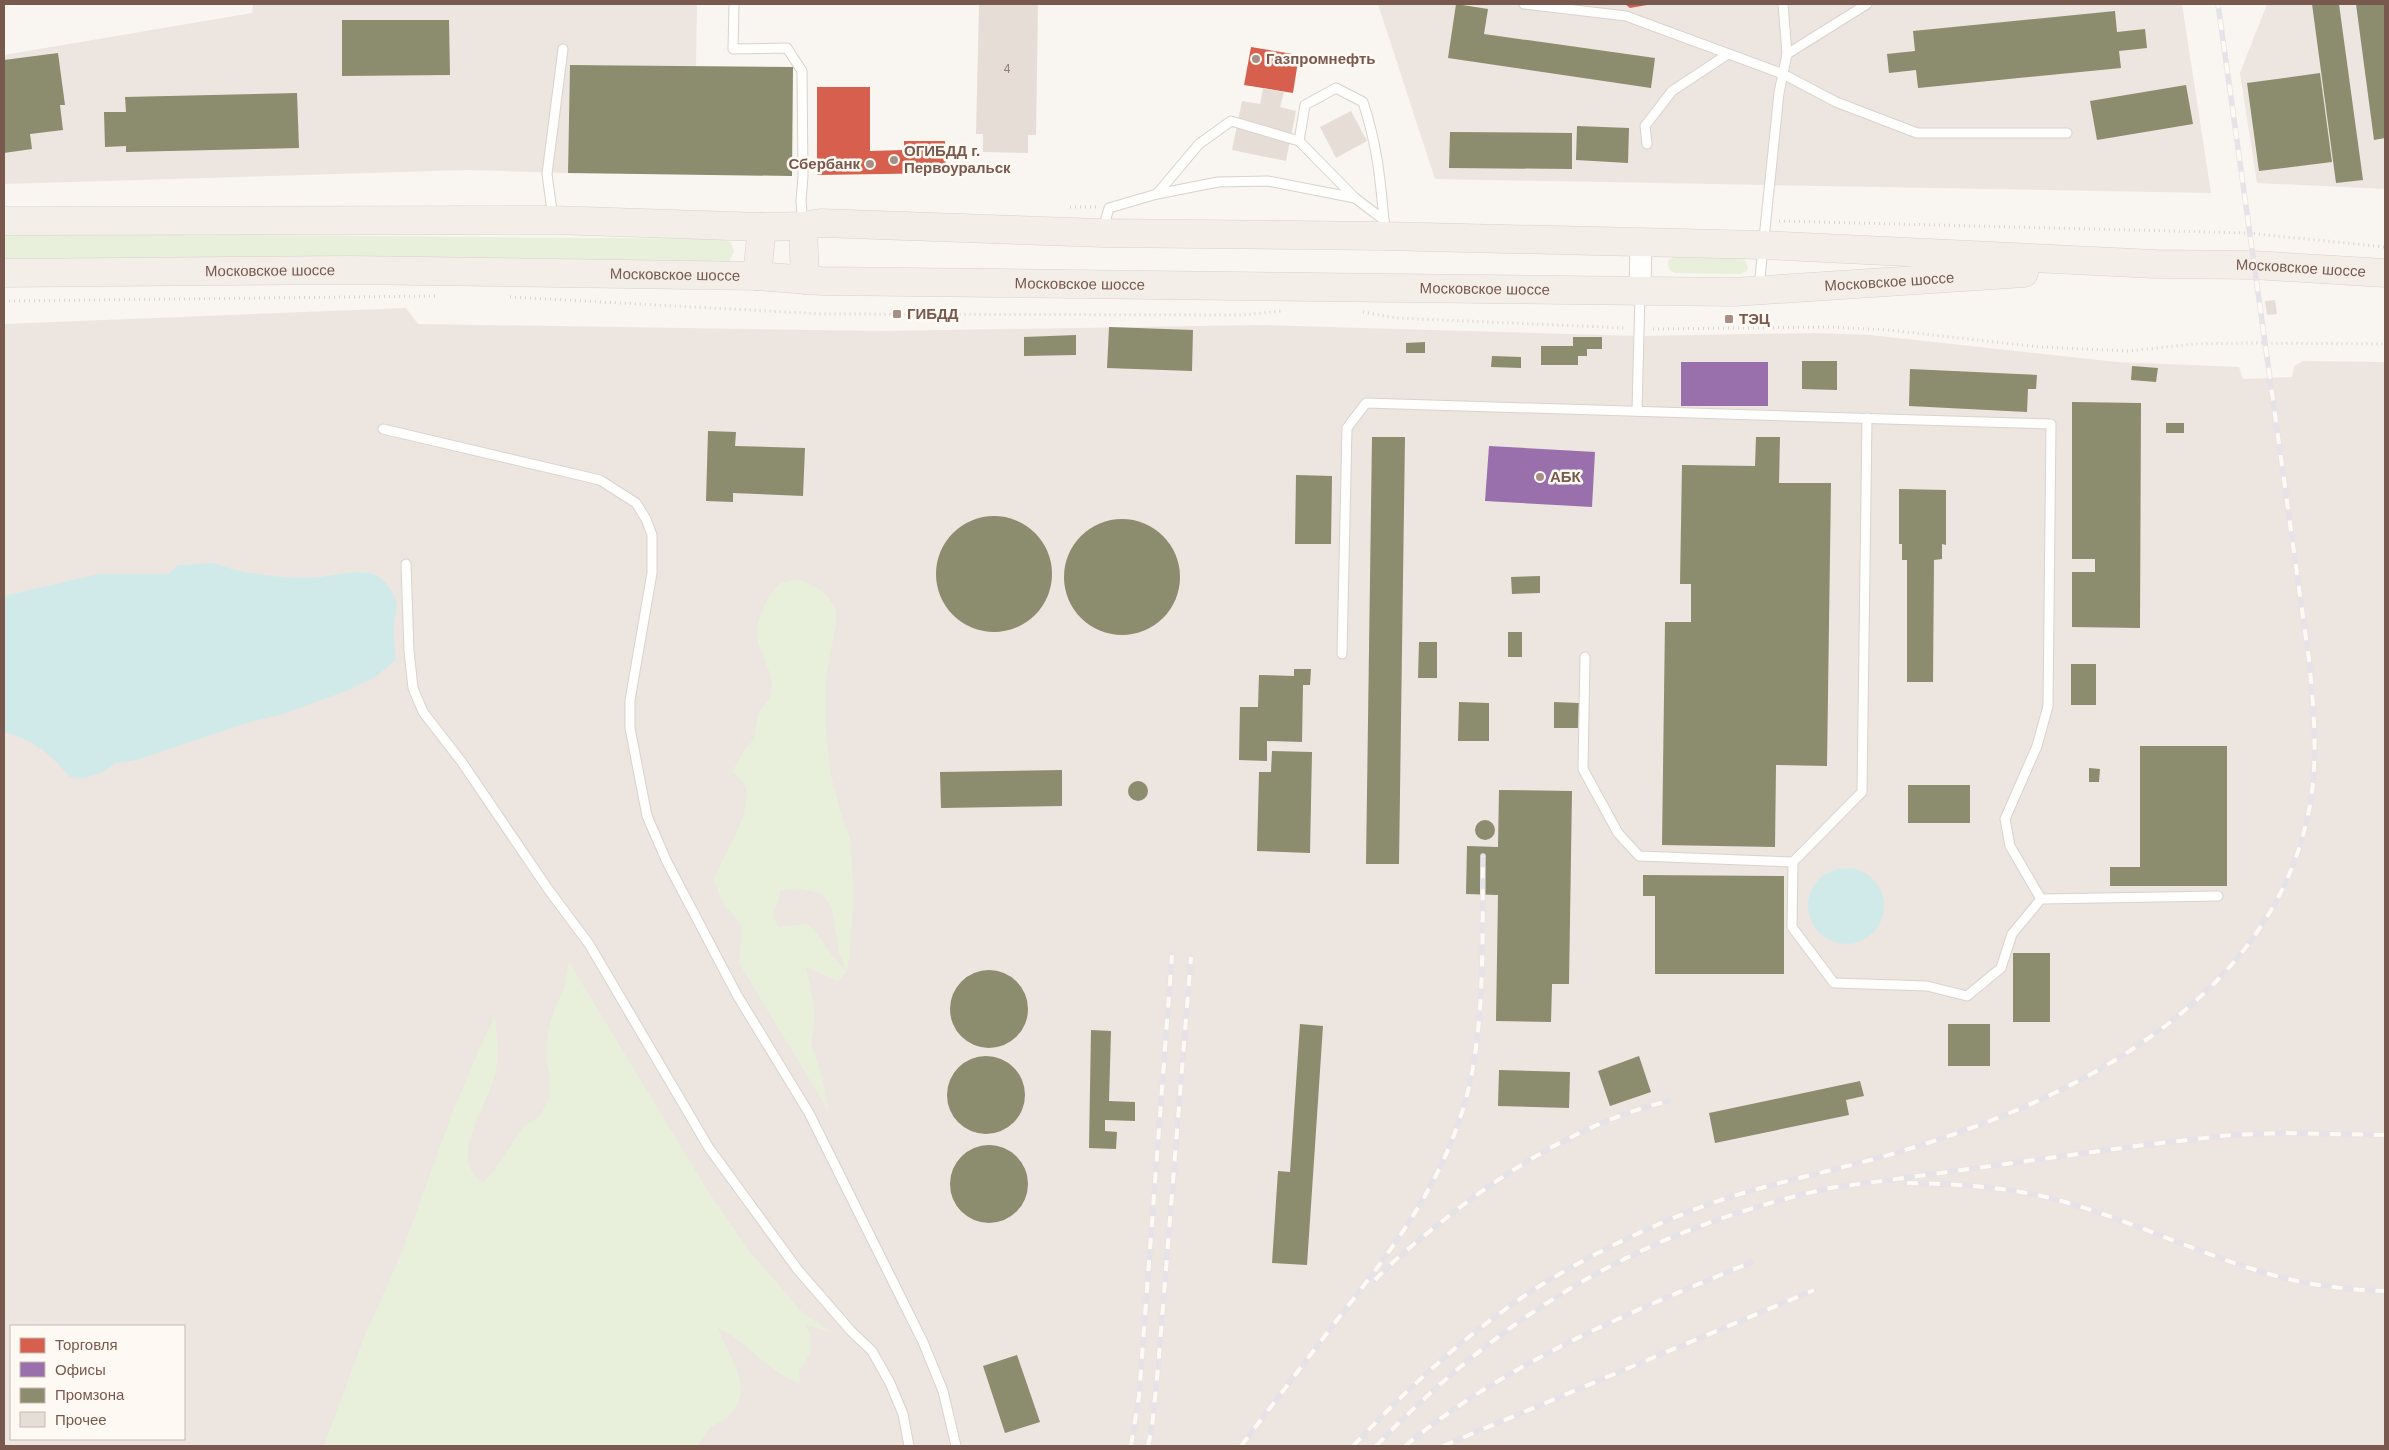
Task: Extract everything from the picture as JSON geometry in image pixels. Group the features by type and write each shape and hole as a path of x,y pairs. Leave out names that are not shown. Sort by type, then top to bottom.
{"main road":[{"name":"Московское шоссе","path":"4,222 553,220 762,227 803,226 820,223 1102,233 1384,228 1641,242 1763,245 2155,264 2253,265 2385,272"},
{"path":"803,226 805,280"},
{"path":"757,276 762,227"},
{"name":"Московское шоссе","path":"4,273 350,270 757,276 805,280 1734,292 2155,264"}],"street":[{"path":"1640,290 1641,242"}],"lane":[{"path":"734,4 733,49 787,48 802,71 803,176 801,201 803,226"},
{"path":"1524,4 1626,16 1783,74 1836,102 1917,133 2067,133"},
{"path":"1759,290 1778,93 1787,54 1783,4"},
{"path":"1787,54 1867,4"},
{"path":"553,220 547,174 564,49"},
{"path":"1647,144 1645,126 1672,91 1728,54"},
{"path":"1299,141 1305,105 1336,88 1363,102 1374,135 1379,160 1384,228"},
{"path":"1157,194 1199,144 1231,121 1299,141 1384,228"},
{"path":"1102,233 1109,208 1157,194 1218,182 1268,181 1355,198"},
{"path":"1637,412 1640,290"},
{"path":"1342,654 1347,428 1366,403 2051,424 2048,706 2037,746 2005,819 2010,846 2041,899"},
{"path":"1867,418 1862,792 1794,862 1792,927 1834,983 1927,986 1967,996 2002,968 2012,934 2041,899 2218,896"},
{"path":"383,429 600,480 636,503 646,518 652,535 652,573 630,700 630,728 647,816 667,862 737,995 809,1113 923,1342 943,1392 956,1446"},
{"path":"406,564 409,651 413,688 422,712 461,761 548,889 589,944 709,1148 798,1270 850,1332 872,1351 894,1391 903,1414 909,1446"},
{"path":"1585,657 1583,770 1618,833 1639,856 1794,862"}],"path":[{"path":"507,295 513,298 822,314 1244,315 1288,310"},
{"path":"4,301 441,296"},
{"path":"1360,311 1396,318 1639,329 1831,327 1888,330 2040,347 2129,351 2193,344 2385,344"}],"shaded area":[{"path":"253,4 697,4 696,66 570,65 568,173 467,170 4,184 4,55 252,13"},
{"path":"1378,4 2182,4 2211,193 1435,179"},
{"path":"2267,4 2385,4 2385,189 2257,183 2240,73"},
{"path":"406,308 418,324 884,331 1261,325 1639,336 1815,333 1870,335 2117,362 2239,367 2243,379 2292,377 2294,366 2303,361 2385,362 2385,1446 4,1446 4,324"}],"green space":[{"path":"4,233 724,239 731,243 734,251 729,262 4,259"},
{"path":"1676,256 1740,258 1745,260 1748,267 1747,271 1739,274 1675,273 1670,270 1668,264 1669,260"},
{"path":"797,579 814,586 826,595 836,609 836,624 826,677 826,734 831,776 850,838 854,896 847,971 838,981 806,967 815,1021 811,1043 822,1076 828,1110 739,963 742,928 735,916 724,905 714,880 736,834 747,797 741,780 732,771 747,746 754,740 759,712 771,693 771,678 757,637 758,624 768,599 777,586","holes":["802,889 822,894 831,906 839,952 846,970 807,924 778,927 773,917 781,890"]},
{"path":"569,962 709,1193 750,1252 803,1313 831,1332 806,1325 811,1343 807,1359 799,1371 800,1384 778,1372 739,1341 718,1328 738,1373 740,1395 736,1406 728,1417 711,1427 697,1446 324,1446 363,1340 400,1257 452,1114 495,1017 498,1051 496,1071 469,1145 468,1159 472,1172 483,1182 493,1172 523,1127 541,1115 549,1097 550,1078 546,1056 548,1031 555,1007 564,989"}],"water":[{"path":"214,563 251,573 281,577 309,578 359,572 376,575 388,586 395,599 394,634 396,660 375,677 346,691 283,714 243,724 137,760 116,763 103,772 85,778 70,777 55,760 41,749 4,732 4,596 99,574 169,574 178,565"},
{"path":"1846,868 1861,871 1873,879 1881,891 1884,906 1881,921 1873,933 1861,941 1846,944 1831,941 1819,933 1811,921 1808,906 1811,891 1819,879 1831,871"}],"building: Торговля":[{"path":"1625,4 1647,4 1647,5 1630,8"},
{"path":"1251,47 1299,55 1293,93 1244,85"},
{"path":"817,87 870,87 870,151 904,150 904,141 945,141 946,173 817,175"}],"building: Офисы":[{"path":"1681,362 1768,362 1768,406 1681,406"},
{"name":"АБК","path":"1489,446 1595,452 1592,507 1485,501"}],"building: Промзона":[{"path":"1456,4 1488,9 1484,34 1655,58 1651,88 1448,58"},
{"path":"2312,4 2339,4 2363,180 2336,183"},
{"path":"2356,4 2385,4 2385,138 2374,140"},
{"path":"2115,11 2117,32 2145,29 2147,48 2119,51 2121,68 1918,88 1916,70 1889,73 1887,54 1915,51 1913,31"},
{"path":"342,20 449,20 450,75 342,76"},
{"path":"58,53 65,105 60,105 63,130 30,134 32,149 4,153 4,60"},
{"path":"570,65 793,67 792,176 568,173"},
{"path":"2320,73 2332,162 2259,171 2247,83"},
{"path":"2186,85 2193,124 2097,140 2090,101"},
{"path":"297,93 299,148 126,152 126,146 105,147 104,112 126,112 125,97"},
{"path":"1577,126 1629,128 1628,163 1576,160"},
{"path":"1450,132 1572,133 1572,169 1449,168"},
{"path":"1109,327 1193,330 1192,371 1107,368"},
{"path":"1076,335 1076,355 1024,356 1024,337"},
{"path":"1573,337 1602,337 1602,349 1587,349 1587,356 1578,356 1578,365 1541,365 1541,346 1573,346"},
{"path":"1425,342 1425,353 1406,353 1406,343"},
{"path":"1492,356 1521,357 1521,368 1491,367"},
{"path":"1802,361 1837,361 1837,390 1802,389"},
{"path":"2132,366 2158,368 2156,382 2131,380"},
{"path":"1910,369 2037,375 2036,389 2028,389 2027,412 1909,406"},
{"path":"2072,402 2141,403 2140,628 2072,627 2072,572 2095,572 2095,559 2072,559"},
{"path":"2166,423 2184,423 2184,433 2166,433"},
{"path":"708,431 736,432 735,446 805,448 803,496 733,493 733,502 706,501"},
{"path":"1372,437 1405,437 1399,864 1366,864"},
{"path":"1756,437 1780,437 1779,483 1831,483 1827,766 1776,765 1775,847 1662,845 1665,622 1691,622 1691,584 1680,584 1682,465 1755,466"},
{"path":"1296,475 1332,476 1331,544 1295,544"},
{"path":"1899,489 1946,490 1946,545 1942,544 1942,559 1934,560 1933,682 1907,682 1907,560 1902,560 1902,544 1899,544"},
{"path":"994,516 1016,520 1035,533 1048,552 1052,574 1048,596 1035,615 1016,628 994,632 972,628 953,615 940,596 936,574 940,552 953,533 972,520"},
{"path":"1122,519 1144,523 1163,536 1176,555 1180,577 1176,599 1163,618 1144,631 1122,635 1100,631 1081,618 1068,599 1064,577 1068,555 1081,536 1100,523"},
{"path":"1540,576 1540,593 1512,594 1511,577"},
{"path":"1508,632 1522,632 1522,657 1508,657"},
{"path":"1419,642 1437,642 1437,678 1418,678"},
{"path":"2071,664 2096,664 2096,705 2071,705"},
{"path":"1294,669 1311,669 1310,685 1303,685 1302,742 1267,741 1267,761 1239,760 1240,707 1258,707 1259,675 1294,676"},
{"path":"1459,702 1489,703 1489,741 1458,741"},
{"path":"1554,702 1579,703 1578,728 1554,728"},
{"path":"2140,746 2227,746 2227,886 2110,886 2110,867 2140,867"},
{"path":"1272,751 1312,752 1310,853 1257,851 1259,772 1271,772"},
{"path":"2089,768 2100,769 2099,782 2089,782"},
{"path":"1062,770 1062,806 941,808 940,772"},
{"path":"1138,781 1145,784 1148,791 1145,798 1138,801 1131,798 1128,791 1131,784"},
{"path":"1908,785 1970,785 1970,823 1908,823"},
{"path":"1499,790 1572,791 1569,984 1552,984 1551,1022 1496,1021 1498,895 1466,894 1467,846 1498,847"},
{"path":"1485,820 1492,823 1495,830 1492,837 1485,840 1478,837 1475,830 1478,823"},
{"path":"1643,875 1784,876 1784,974 1655,974 1655,896 1643,896"},
{"path":"2013,953 2050,953 2050,1022 2013,1022"},
{"path":"989,970 1004,973 1017,981 1025,994 1028,1009 1025,1024 1017,1037 1004,1045 989,1048 974,1045 961,1037 953,1024 950,1009 953,994 961,981 974,973"},
{"path":"1300,1024 1323,1026 1307,1265 1272,1263 1278,1171 1290,1172"},
{"path":"1948,1024 1990,1024 1990,1066 1948,1066"},
{"path":"1091,1030 1111,1031 1109,1101 1135,1102 1135,1121 1105,1120 1105,1131 1117,1132 1116,1149 1089,1148"},
{"path":"986,1056 1001,1059 1014,1067 1022,1080 1025,1095 1022,1110 1014,1123 1001,1131 986,1134 971,1131 958,1123 950,1110 947,1095 950,1080 958,1067 971,1059"},
{"path":"1639,1056 1651,1092 1610,1106 1598,1071"},
{"path":"1499,1070 1570,1072 1569,1108 1498,1106"},
{"path":"1860,1081 1864,1096 1846,1100 1849,1115 1715,1143 1709,1113"},
{"path":"989,1145 1004,1148 1017,1156 1025,1169 1028,1184 1025,1199 1017,1212 1004,1220 989,1223 974,1220 961,1212 953,1199 950,1184 953,1169 961,1156 974,1148"},
{"path":"1017,1355 1040,1422 1005,1433 983,1366"}],"building: Прочее":[{"path":"979,4 1038,4 1036,135 1028,135 1028,153 983,152 983,134 976,134"},
{"path":"1263,88 1284,92 1280,107 1296,111 1286,161 1232,150 1242,101 1260,104"},
{"path":"1351,111 1367,141 1336,158 1320,127"},
{"path":"2275,300 2277,314 2267,315 2265,301"}],"railway":[{"path":"1353,1446 1419,1380 1491,1319 1543,1284 1578,1264 1651,1228 1716,1202 1915,1147 1978,1126 2041,1099 2102,1068 2159,1031 2210,987 2253,937 2287,880 2308,815 2314,776 2314,718 2309,660 2218,4"},
{"path":"1241,1446 1403,1232 1422,1202 1453,1138 1465,1104 1477,1041 1482,961 1483,856"},
{"path":"1131,1446 1139,1396 1172,955"},
{"path":"1148,1446 1152,1427 1158,1368 1191,957"},
{"path":"1375,1280 1397,1259 1461,1206 1516,1168 1575,1135 1636,1110 1668,1101"},
{"path":"1376,1446 1425,1398 1476,1354 1528,1315 1582,1281 1639,1252 1699,1226 1762,1205 1830,1188 2144,1145 2232,1135 2282,1133 2385,1135"},
{"path":"1907,1183 1987,1187 2045,1197 2120,1220 2229,1261 2284,1278 2334,1287 2385,1291"},
{"path":"1405,1446 1444,1416 1527,1364 1615,1320 1752,1262"},
{"path":"1443,1446 1814,1290"}],"place":[{"name":"Газпромнефть","path":"1256,59"},
{"name":"ОГИБДД г. Первоуральск","path":"894,160"},
{"name":"Сбербанк","path":"870,164"},
{"name":"ГИБДД","path":"897,314"},
{"name":"ТЭЦ","path":"1729,319"},
{"name":"АБК","path":"1540,477"}]}
